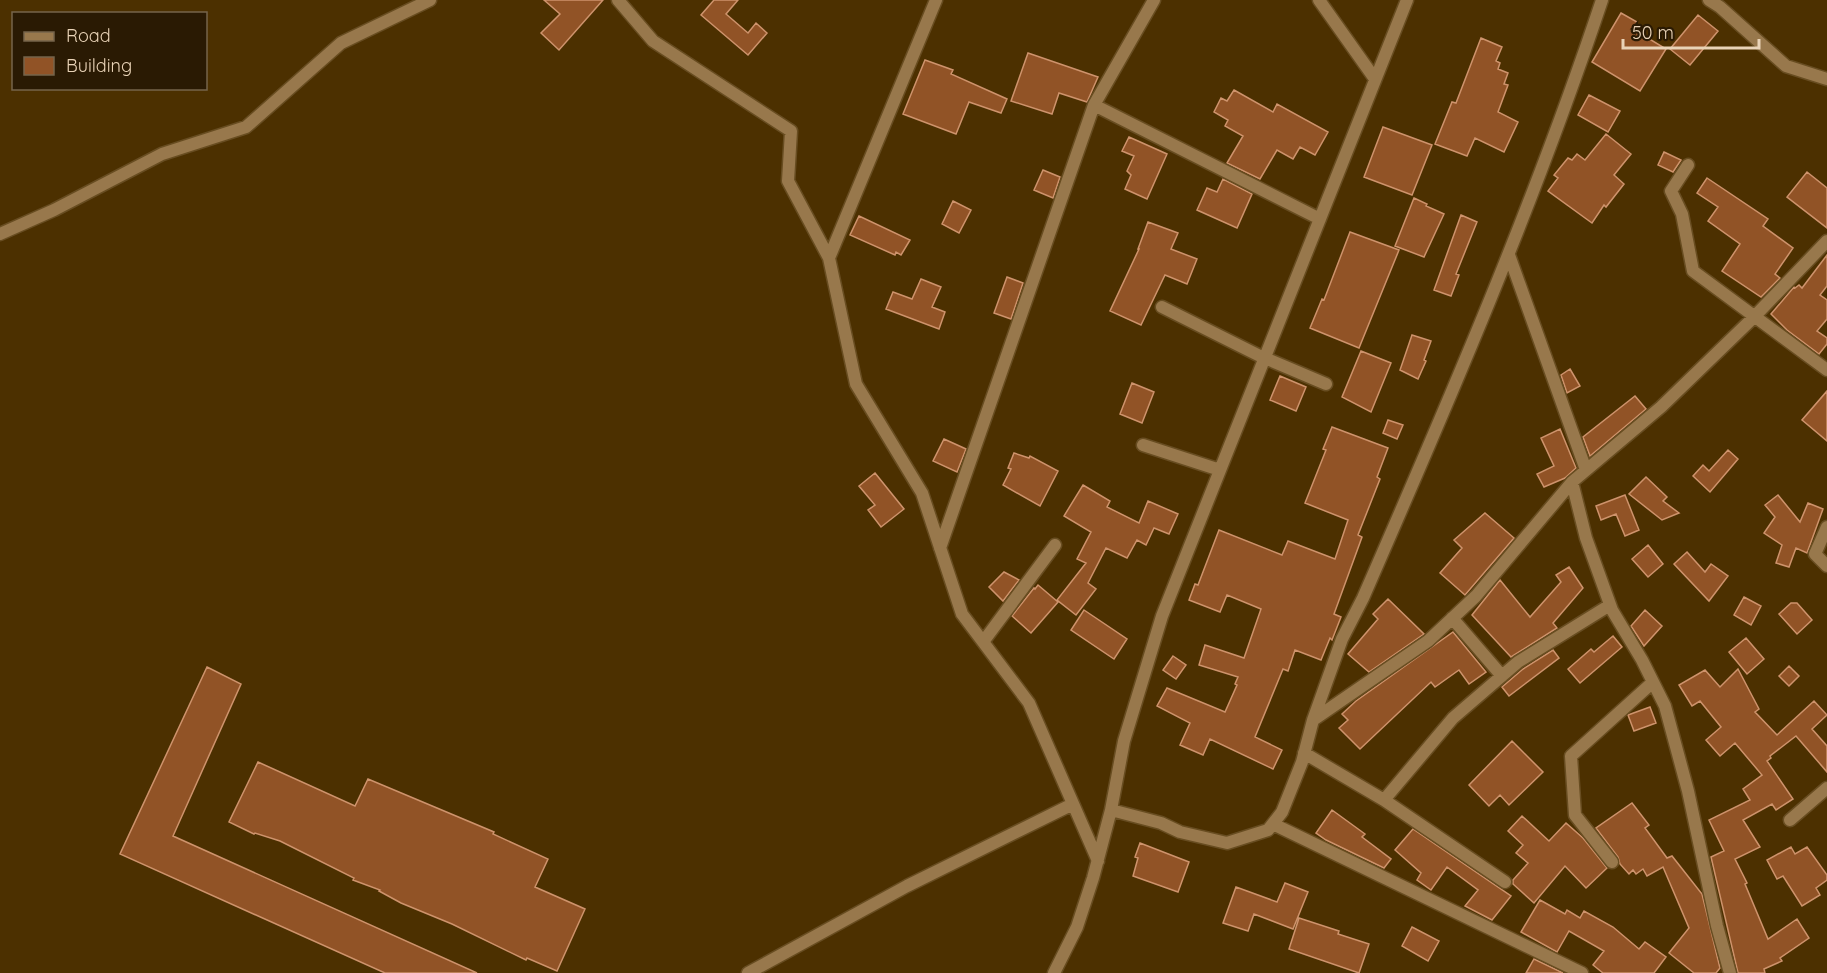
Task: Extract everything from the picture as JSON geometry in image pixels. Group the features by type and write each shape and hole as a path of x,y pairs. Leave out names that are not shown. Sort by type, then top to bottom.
{"street":[{"path":"0,234 54,210 162,154 246,127 341,43 430,0"},
{"path":"618,0 653,41 791,131 788,181 829,258 856,384 922,493 962,614 1029,703 1098,861"},
{"path":"940,548 1094,105 1154,0"},
{"path":"1319,0 1375,79"},
{"path":"1054,973 1077,927 1098,861 1125,741 1162,616 1407,0"},
{"path":"1111,810 1161,823 1180,832 1227,843 1268,830 1282,813 1342,639 1363,598 1401,511 1509,255 1568,100 1602,0"},
{"path":"1709,0 1786,66 1827,79"},
{"path":"829,258 931,3"},
{"path":"1094,105 1320,219"},
{"path":"1688,165 1671,191 1682,214 1694,271 1827,370"},
{"path":"1313,720 1428,641 1476,596 1572,482 1661,407 1754,317 1827,241"},
{"path":"1509,255 1586,470"},
{"path":"1162,307 1264,358 1326,384"},
{"path":"1143,445 1220,470"},
{"path":"1572,482 1586,538 1610,605 1665,706 1688,791 1716,926 1729,972"},
{"path":"1827,527 1815,554 1827,566"},
{"path":"983,642 1055,545"},
{"path":"1384,800 1453,718 1518,662 1610,605"},
{"path":"1452,618 1502,676"},
{"path":"1612,862 1575,815 1571,756 1653,682"},
{"path":"1304,753 1384,800 1505,882"},
{"path":"1790,820 1827,788"},
{"path":"748,973 907,886 1073,804"},
{"path":"1273,824 1582,973"}],"building":[{"path":"544,0 603,0 559,50 541,33 560,14"},
{"path":"714,0 738,0 726,14 748,33 756,23 767,33 748,55 701,15"},
{"path":"1621,13 1637,22 1633,29 1666,49 1640,91 1592,62"},
{"path":"1698,15 1718,31 1690,65 1670,49"},
{"path":"1481,38 1502,47 1496,61 1500,63 1498,69 1508,73 1504,84 1508,85 1498,112 1518,122 1504,152 1475,138 1467,156 1435,144 1452,102 1456,103"},
{"path":"1028,53 1098,77 1087,102 1059,93 1052,114 1011,101"},
{"path":"925,60 953,70 951,74 1007,99 1001,113 969,102 956,134 903,114"},
{"path":"1234,90 1273,112 1277,104 1328,132 1315,155 1300,147 1293,159 1277,150 1260,179 1227,163 1243,136 1225,126 1228,120 1214,112 1221,98 1227,101"},
{"path":"1589,95 1620,111 1608,132 1578,115"},
{"path":"1383,127 1432,145 1412,195 1364,177"},
{"path":"1606,134 1631,154 1614,175 1624,184 1606,207 1604,205 1592,223 1548,191 1558,178 1554,175 1568,158 1572,160 1577,154 1585,160"},
{"path":"1129,137 1167,154 1147,199 1125,189 1131,175 1127,171 1134,156 1122,151"},
{"path":"1664,152 1681,160 1673,172 1658,165"},
{"path":"1043,170 1060,177 1053,198 1034,190"},
{"path":"1807,172 1827,188 1827,228 1787,197"},
{"path":"1707,178 1768,219 1763,226 1793,248 1775,274 1780,278 1761,297 1722,271 1740,244 1708,221 1718,207 1697,193"},
{"path":"1223,179 1252,194 1237,228 1197,210 1207,188 1217,192"},
{"path":"1414,198 1444,214 1424,257 1395,246"},
{"path":"953,201 971,210 959,233 942,224"},
{"path":"1461,215 1477,222 1456,274 1459,275 1451,296 1434,290"},
{"path":"859,216 910,240 901,255 896,252 895,255 850,235"},
{"path":"1148,222 1178,233 1171,249 1197,259 1187,284 1165,275 1141,325 1110,311 1139,249"},
{"path":"1350,232 1399,250 1359,348 1310,328 1322,299 1324,300"},
{"path":"1827,255 1827,286 1820,295 1827,300 1827,319 1817,331 1827,338 1827,344 1819,354 1787,330 1771,314 1794,287 1799,285 1802,288"},
{"path":"1007,277 1023,283 1011,319 994,313"},
{"path":"921,279 941,287 932,307 945,312 939,329 886,309 893,292 912,299"},
{"path":"1412,335 1431,341 1418,379 1400,370"},
{"path":"1361,351 1391,363 1371,412 1342,397"},
{"path":"1570,369 1580,386 1567,393 1561,375"},
{"path":"1280,376 1306,387 1296,411 1270,400"},
{"path":"1132,383 1154,392 1142,423 1120,414"},
{"path":"1827,391 1827,441 1802,420"},
{"path":"1635,396 1646,409 1590,456 1583,437"},
{"path":"1388,420 1403,425 1397,439 1383,433"},
{"path":"1332,427 1388,448 1377,477 1380,479 1358,535 1362,537 1334,614 1341,617 1332,640 1330,638 1321,660 1295,650 1288,671 1283,669 1255,737 1282,750 1273,769 1210,739 1203,755 1180,745 1190,723 1157,706 1167,688 1225,712 1237,685 1235,684 1238,677 1199,665 1205,645 1244,658 1261,609 1227,595 1220,612 1189,600 1195,584 1198,585 1219,530 1282,555 1288,541 1335,559 1348,520 1305,503 1326,450 1323,449"},
{"path":"1560,429 1576,468 1565,478 1544,487 1537,474 1554,466 1541,438"},
{"path":"944,439 966,449 957,472 933,461"},
{"path":"1728,450 1738,459 1710,492 1693,476 1703,465 1709,471"},
{"path":"1014,453 1029,458 1030,456 1058,471 1040,506 1003,485 1011,469 1008,468"},
{"path":"875,473 904,509 881,527 868,510 875,505 859,486"},
{"path":"1646,477 1667,497 1663,501 1679,513 1662,520 1629,494"},
{"path":"1083,485 1110,501 1107,507 1139,523 1148,501 1178,514 1169,534 1154,528 1146,545 1137,540 1127,558 1106,548 1088,583 1096,589 1076,615 1057,600 1086,563 1077,559 1091,532 1064,516"},
{"path":"1625,495 1639,530 1625,536 1616,514 1601,520 1596,506"},
{"path":"1778,495 1800,522 1808,503 1823,509 1807,553 1796,548 1789,567 1776,563 1782,545 1764,533 1775,517 1765,505"},
{"path":"1485,513 1514,538 1465,595 1440,573 1462,548 1454,540"},
{"path":"1648,545 1663,564 1648,577 1632,559"},
{"path":"1687,552 1705,572 1711,564 1728,576 1709,601 1674,564"},
{"path":"1569,567 1583,588 1553,623 1557,628 1511,657 1472,615 1500,580 1530,617 1561,582 1556,575"},
{"path":"1004,572 1019,580 1003,601 989,587"},
{"path":"1038,585 1058,602 1031,633 1012,616"},
{"path":"1744,597 1761,606 1751,625 1734,615"},
{"path":"1388,599 1424,634 1369,672 1348,654 1378,619 1373,614"},
{"path":"1791,603 1797,603 1812,620 1797,634 1779,614"},
{"path":"1084,610 1127,639 1114,659 1071,630"},
{"path":"1645,610 1662,626 1644,646 1631,626"},
{"path":"1453,632 1486,672 1469,684 1459,670 1435,687 1431,682 1360,749 1339,728 1348,720 1342,714 1356,701"},
{"path":"1613,636 1622,647 1580,683 1568,669 1591,649 1594,652"},
{"path":"1746,638 1764,659 1747,674 1729,652"},
{"path":"1553,650 1559,658 1509,696 1502,687 1523,669"},
{"path":"1173,656 1186,665 1176,679 1163,670"},
{"path":"1789,666 1799,676 1789,686 1779,676"},
{"path":"207,667 241,684 173,836 477,973 385,973 120,854"},
{"path":"1738,669 1759,709 1755,712 1777,735 1814,701 1827,715 1812,729 1827,746 1827,772 1796,736 1770,756 1771,758 1767,761 1793,799 1776,810 1772,804 1743,820 1760,847 1735,859 1747,883 1745,884 1768,939 1797,919 1809,938 1780,958 1782,961 1764,969 1765,973 1738,973 1711,857 1724,851 1709,820 1750,800 1743,789 1762,775 1735,743 1720,756 1706,740 1721,727 1700,701 1692,706 1679,685 1705,670 1720,687"},
{"path":"1650,707 1656,723 1634,731 1628,715"},
{"path":"1512,741 1543,772 1509,805 1500,795 1489,806 1469,785"},
{"path":"258,762 355,806 368,779 494,832 493,834 548,859 535,887 585,909 557,971 527,958 526,960 452,924 401,903 380,890 353,880 354,878 280,841 254,834 229,822"},
{"path":"1632,803 1649,825 1645,828 1667,858 1672,856 1702,894 1720,968 1716,973 1694,973 1669,953 1689,928 1663,867 1647,876 1643,869 1636,874 1633,870 1629,874 1596,828"},
{"path":"1332,810 1365,834 1362,837 1391,859 1384,868 1316,833"},
{"path":"1522,816 1549,841 1566,823 1583,838 1607,868 1586,888 1565,866 1534,903 1513,884 1513,880 1528,863 1516,853 1523,845 1508,831"},
{"path":"1413,829 1511,896 1492,920 1465,906 1478,890 1447,867 1431,890 1417,880 1421,873 1395,850"},
{"path":"1140,843 1189,862 1178,892 1133,876 1138,858 1135,857"},
{"path":"1791,847 1795,854 1807,847 1827,875 1827,880 1816,888 1820,895 1802,906 1783,876 1777,879 1767,860"},
{"path":"1285,883 1308,892 1293,929 1254,914 1248,931 1223,923 1236,887 1277,902"},
{"path":"1540,900 1565,914 1567,910 1580,918 1584,911 1613,927 1639,949 1645,942 1666,957 1654,973 1603,973 1593,965 1604,951 1569,931 1557,952 1521,932"},
{"path":"1299,918 1369,944 1359,973 1289,949"},
{"path":"1412,927 1439,941 1428,961 1402,946"},
{"path":"1534,959 1563,973 1526,973"}]}
